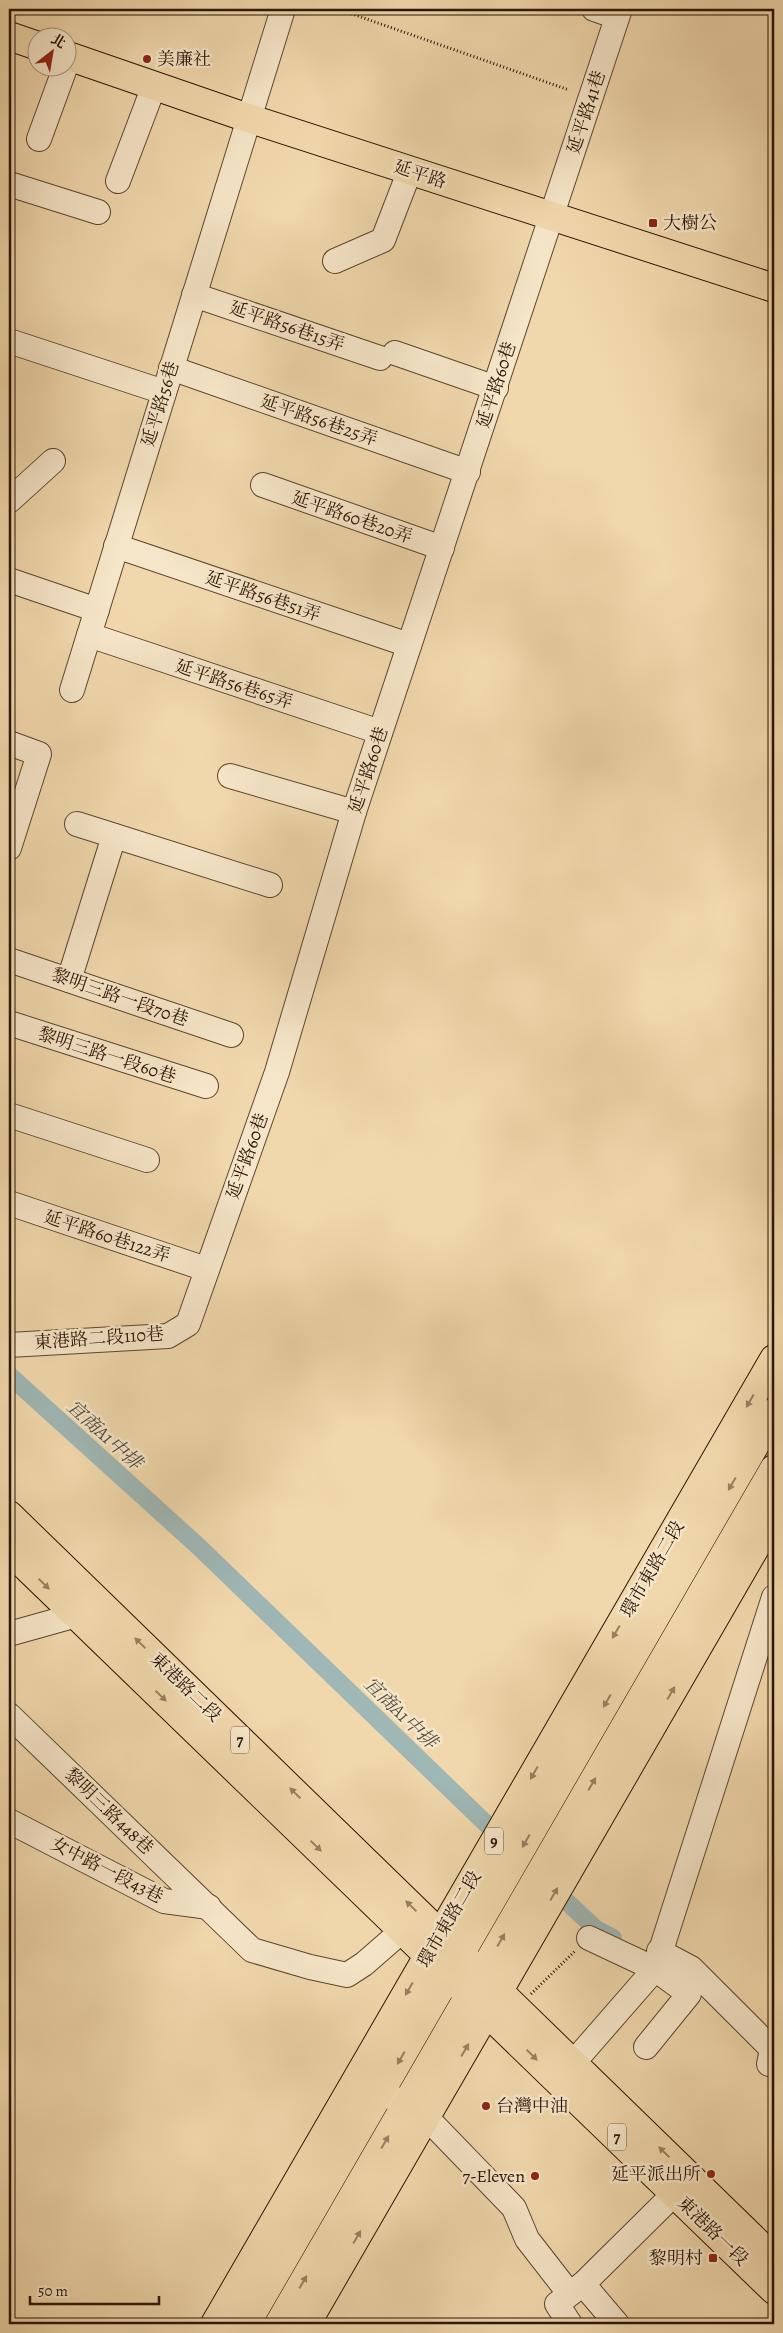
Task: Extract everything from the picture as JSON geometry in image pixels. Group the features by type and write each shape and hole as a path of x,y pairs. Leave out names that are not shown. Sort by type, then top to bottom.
{"main road":[{"path":"9,36 28,43"},
{"name":"延平路","path":"78,63 154,86 774,288"},
{"name":"環市東路二段","path":"215,2324 774,1359"},
{"name":"環市東路二段","path":"306,2324 416,2112 477,1984 750,1454 774,1412"},
{"path":"727,1441 774,1469"},
{"name":"環市東路二段","path":"477,1984 774,1469"},
{"name":"東港路二段","path":"9,1515 105,1608 435,1945 477,1984"},
{"name":"環市東路二段","path":"246,2324 382,2091 477,1984 774,1515"},
{"name":"東港路二段","path":"9,1550 403,1930 435,1945"},
{"name":"東港路一段","path":"477,1984 573,2064 719,2221 774,2290"},
{"name":"東港路一段","path":"477,1984 674,2194 719,2221 774,2259"},
{"name":"環市東路二段","path":"279,2324 416,2112"}],"street":[{"name":"延平路56巷","path":"72,690 283,9"},
{"path":"594,9 619,13"},
{"name":"延平路41巷","path":"552,216 619,13"},
{"path":"39,139 61,78"},
{"path":"118,181 154,86"},
{"path":"336,261 383,240 410,170"},
{"path":"9,184 98,212"},
{"name":"延平路60巷","path":"188,1324 277,1072 354,812 552,216"},
{"name":"延平路56巷15弄","path":"194,295 496,388"},
{"path":"9,341 164,392"},
{"name":"延平路56巷25弄","path":"171,368 468,472"},
{"path":"9,501 53,461"},
{"name":"延平路60巷20弄","path":"263,485 442,548"},
{"name":"延平路56巷51弄","path":"116,546 409,645"},
{"path":"9,580 97,610"},
{"name":"延平路56巷65弄","path":"89,635 380,732"},
{"path":"9,743 39,754 9,848"},
{"path":"230,776 354,812"},
{"path":"77,824 270,885"},
{"path":"69,980 114,836"},
{"name":"黎明三路一段70巷","path":"9,960 231,1035"},
{"name":"黎明三路一段60巷","path":"9,1023 206,1086"},
{"path":"9,1115 147,1160"},
{"name":"延平路60巷122弄","path":"9,1203 206,1269"},
{"name":"東港路二段110巷","path":"9,1345 168,1336 188,1324"},
{"path":"573,2064 657,1960 774,1597"},
{"path":"9,1634 105,1608"},
{"name":"黎明三路448巷","path":"9,1715 252,1950 310,1968 347,1975 364,1964 403,1930"},
{"name":"女中路一段43巷","path":"9,1820 164,1901 209,1908"},
{"path":"589,1938 657,1960 691,1968 772,2049 769,2064"},
{"path":"646,2047 689,1994 657,1960"},
{"path":"358,2077 416,2112 514,2208 526,2239 576,2288 617,2324"},
{"path":"570,2324 556,2304 576,2288 674,2194"}],"path":[{"path":"338,9 568,90"},
{"path":"477,1984 589,1938"}],"waterway":[{"name":"宜商A1中排","path":"9,1375 198,1546 505,1842"},
{"name":"宜商A1中排","path":"549,1885 596,1929 613,1938"}],"place":[{"name":"美廉社","path":"147,59"},
{"name":"大樹公","path":"653,223"},
{"name":"台灣中油","path":"486,2106"},
{"name":"延平派出所","path":"711,2174"},
{"name":"7-Eleven","path":"535,2176"},
{"name":"黎明村","path":"713,2258"}]}
